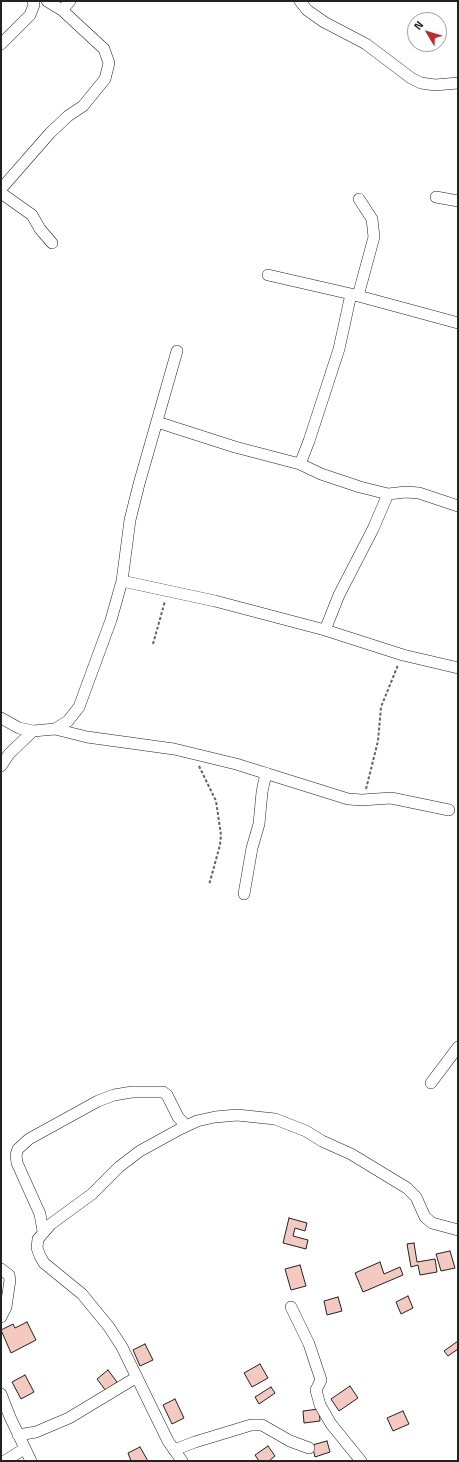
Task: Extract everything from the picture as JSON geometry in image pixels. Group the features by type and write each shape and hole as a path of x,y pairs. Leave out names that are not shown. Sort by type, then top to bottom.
{"street":[{"path":"1,44 30,15 34,5 33,1"},
{"path":"1,189 50,133 68,116 83,106 105,79 109,63 104,49 62,10 47,1"},
{"path":"62,10 70,1"},
{"path":"300,1 307,10 324,22 366,44 411,78 421,83 435,85 458,83"},
{"path":"1,193 32,215 40,229 52,243"},
{"path":"436,197 458,201"},
{"path":"300,464 310,441 339,349 354,295 374,236 372,219 359,199"},
{"path":"268,275 354,295 458,323"},
{"path":"55,729 68,721 79,707 111,620 122,581 130,520 176,351"},
{"path":"157,422 236,447 300,464 321,474 388,494 406,492 419,493 458,506"},
{"path":"326,630 339,595 373,529 388,494"},
{"path":"122,581 215,601 326,630 403,655 458,668"},
{"path":"1,718 19,728 33,731 55,729 87,737 145,744 189,753 266,773 348,799 362,800 390,798 449,810"},
{"path":"1,766 9,754 33,731"},
{"path":"244,894 252,848 259,824 262,792 266,773"},
{"path":"431,1083 458,1047"},
{"path":"43,1231 40,1214 17,1163 16,1155 18,1149 29,1138 98,1102 114,1095 132,1092 163,1092 178,1117 186,1126"},
{"path":"182,1461 168,1441 122,1347 95,1308 82,1294 44,1263 37,1248 38,1239 43,1231 92,1194 130,1158 186,1126 215,1116 237,1115 275,1119 290,1123 351,1154 407,1188 416,1197 425,1217 432,1223 458,1230"},
{"path":"1,1269 9,1275 10,1280 6,1307 1,1317"},
{"path":"291,1306 309,1344 321,1380 316,1390 320,1405 331,1424 361,1461"},
{"path":"18,1435 36,1432 62,1421 137,1377"},
{"path":"1,1394 24,1449 31,1461"},
{"path":"174,1450 251,1425 262,1425 290,1441 309,1448"},
{"path":"5,1461 24,1449"}],"path":[{"path":"153,644 168,591"},
{"path":"362,800 378,741 381,707 403,655"},
{"path":"189,753 202,771 216,801 221,835 220,845 209,885"}],"building":[{"path":"289,1218 307,1223 305,1231 295,1228 293,1236 308,1240 306,1249 283,1243"},
{"path":"414,1243 417,1262 435,1259 437,1272 420,1275 418,1265 411,1267 407,1244"},
{"path":"450,1251 455,1268 441,1271 436,1254"},
{"path":"380,1262 384,1274 400,1267 403,1275 363,1292 355,1273"},
{"path":"300,1265 306,1286 291,1290 285,1269"},
{"path":"408,1296 413,1308 401,1314 396,1302"},
{"path":"338,1297 342,1311 327,1315 324,1301"},
{"path":"27,1322 36,1340 11,1353 1,1330 13,1324 15,1328"},
{"path":"458,1341 458,1349 448,1356 444,1351"},
{"path":"145,1344 153,1360 140,1366 133,1350"},
{"path":"260,1364 268,1378 252,1387 244,1373"},
{"path":"108,1370 117,1382 106,1391 97,1379"},
{"path":"25,1375 34,1392 21,1399 12,1382"},
{"path":"350,1386 358,1398 339,1411 331,1399"},
{"path":"271,1387 275,1393 259,1404 255,1397"},
{"path":"175,1399 184,1418 172,1424 163,1405"},
{"path":"319,1409 320,1421 304,1423 303,1411"},
{"path":"403,1411 409,1424 393,1431 387,1418"},
{"path":"327,1441 330,1452 315,1457 312,1445"},
{"path":"268,1446 275,1456 269,1461 259,1461 255,1455"},
{"path":"140,1447 148,1461 131,1461 128,1453"}]}
